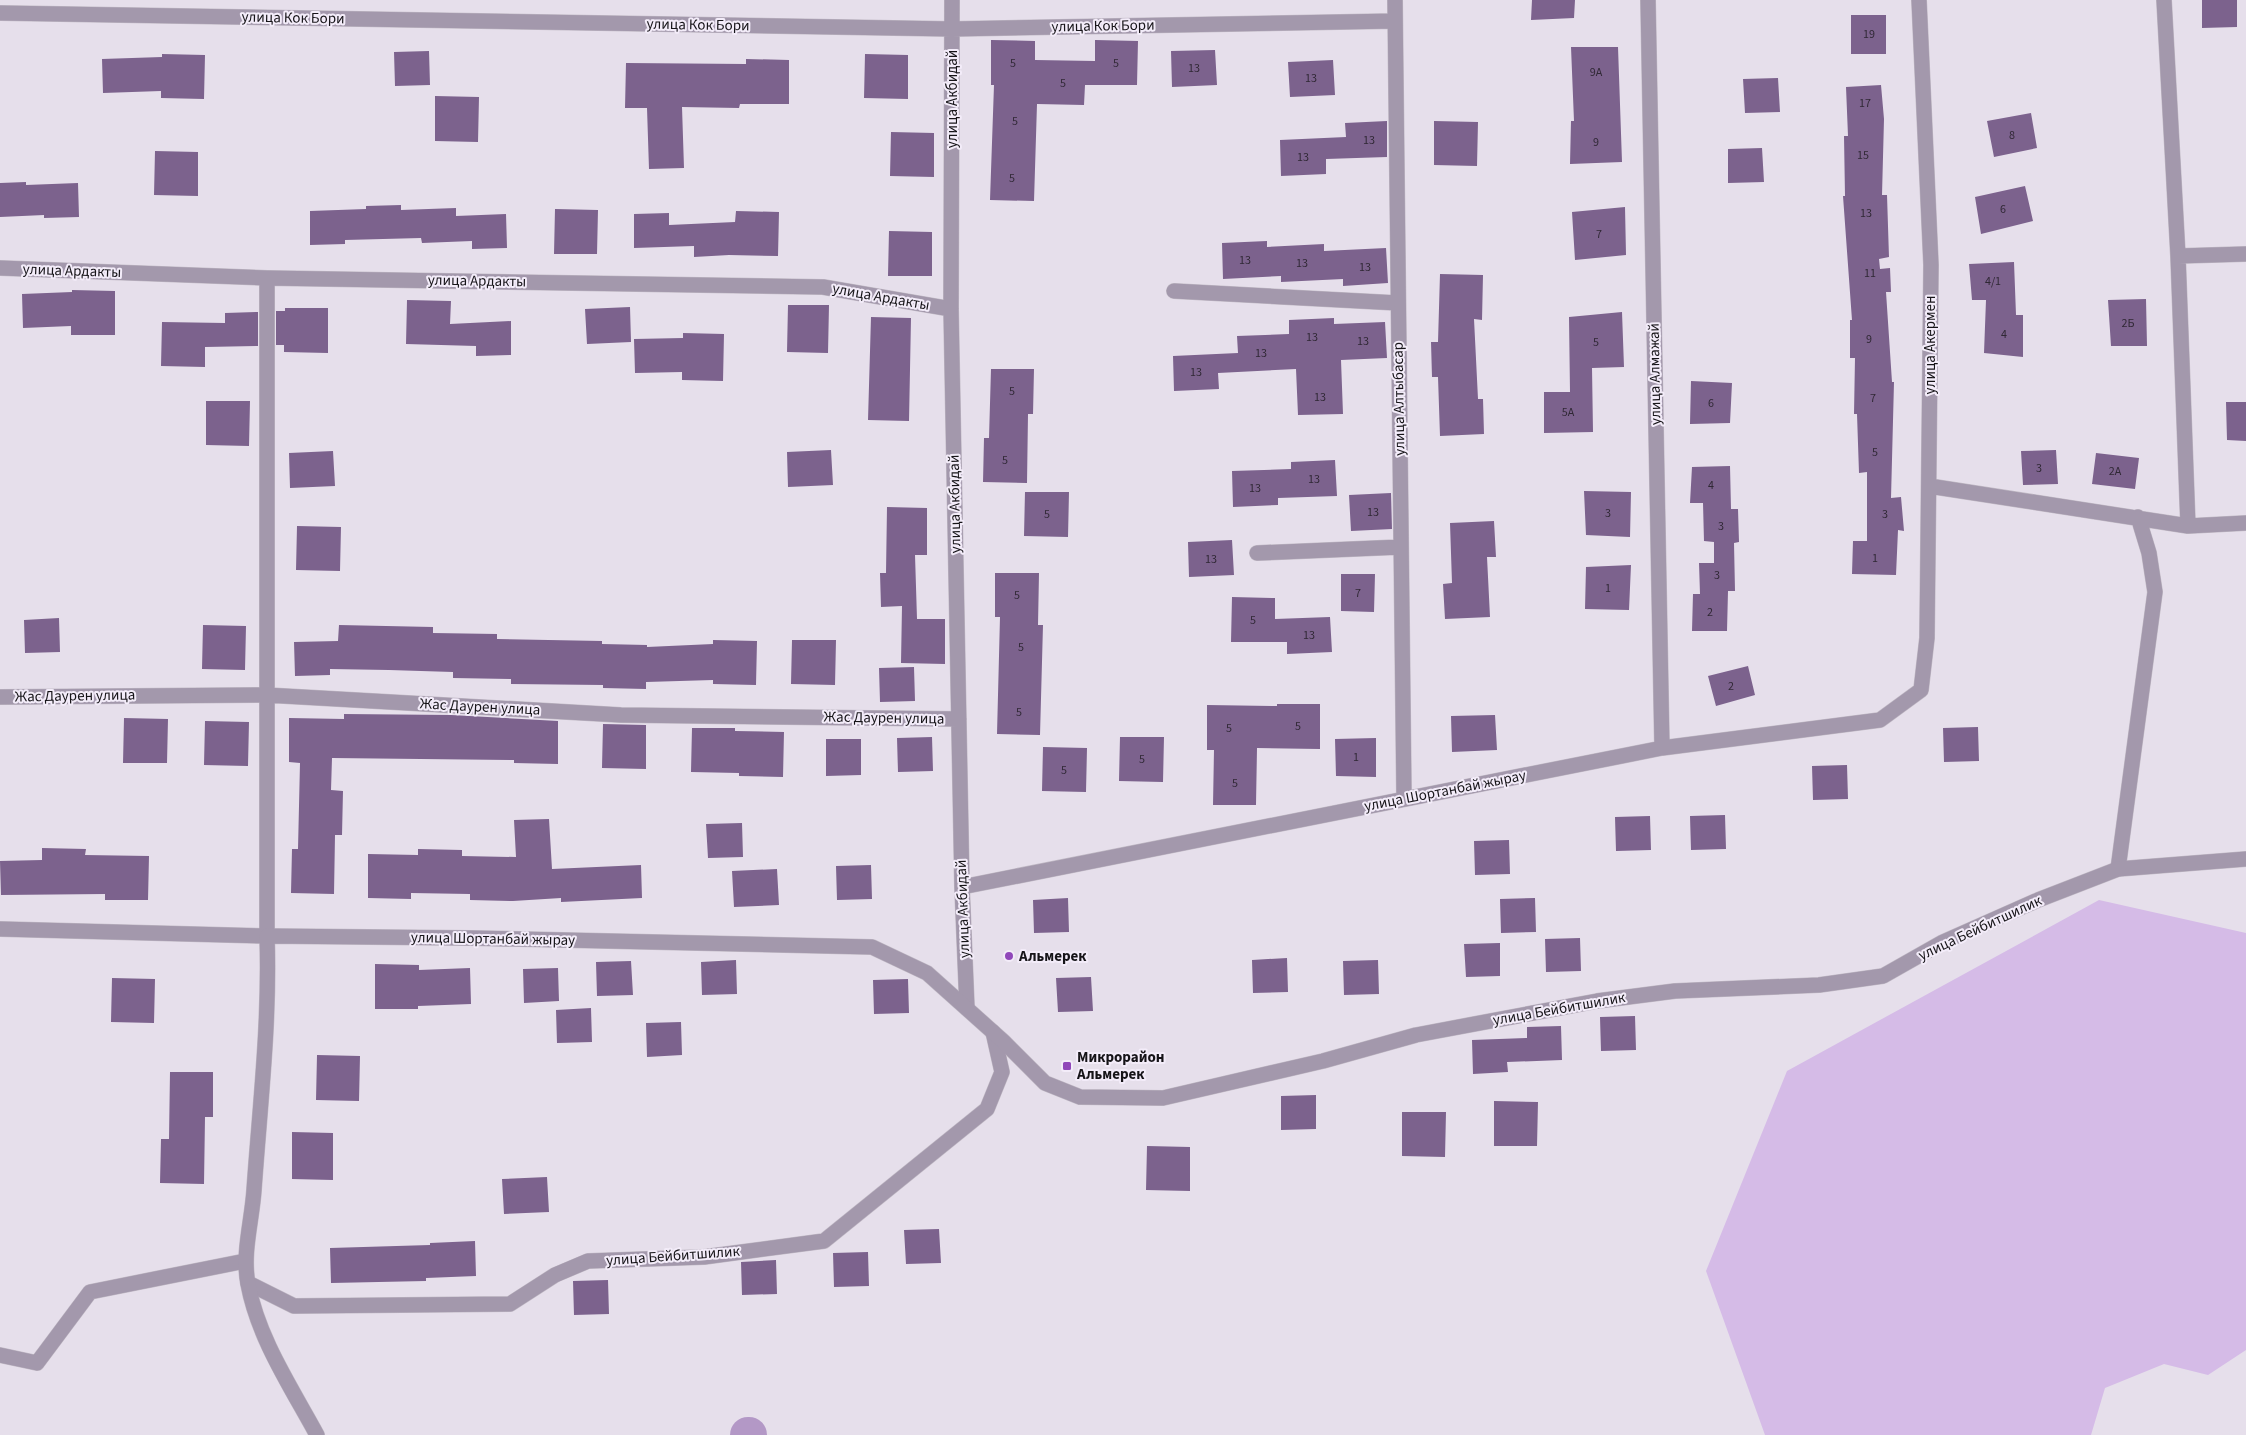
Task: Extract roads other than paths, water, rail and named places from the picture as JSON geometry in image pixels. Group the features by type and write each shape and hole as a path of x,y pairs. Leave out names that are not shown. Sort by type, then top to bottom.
{"street":[{"name":"улица Акбидай","path":"952,0 952,309 962,887 967,1008"},
{"name":"улица Алтыбасар","path":"1395,0 1404,798"},
{"name":"улица Алмажай","path":"1648,0 1662,748"},
{"name":"улица Акермен","path":"1919,0 1931,265 1927,638 1920,690"},
{"path":"2164,0 2178,256 2188,526"},
{"name":"улица Кок Бори","path":"0,13 952,29 1395,21"},
{"path":"2178,256 2246,254"},
{"name":"улица Ардакты","path":"0,268 267,278 823,287 952,309"},
{"path":"267,278 266,695 267,936 269,984 252,1220 245,1261 248,1283 258,1323 317,1435"},
{"path":"1174,291 1398,302"},
{"path":"1929,486 2188,526 2246,523"},
{"path":"2125,868 2156,592 2149,553 2138,517"},
{"path":"1257,552 1401,548"},
{"name":"улица Шортанбай жырау","path":"962,887 1662,748 1880,720 1920,690"},
{"name":"Жас Даурен улица","path":"0,697 266,695 621,715 959,719"},
{"name":"улица Бейбитшилик","path":"967,1008 1045,1083 1080,1096 1163,1098 1323,1061 1416,1035 1596,1001 1675,991 1819,985 1883,976 1943,942 2038,900 2125,868 2246,859"},
{"name":"улица Шортанбай жырау","path":"0,929 872,947 927,974 967,1008"},
{"name":"улица Бейбитшилик","path":"248,1283 294,1306 510,1304 555,1275 588,1261 704,1257 824,1241 987,1108 1002,1072 993,1032"},
{"path":"0,1355 37,1363 90,1292 245,1261"}],"place":[{"name":"Альмерек","path":"1009,956"},
{"name":"Микрорайон Альмерек","path":"1067,1066"}]}
